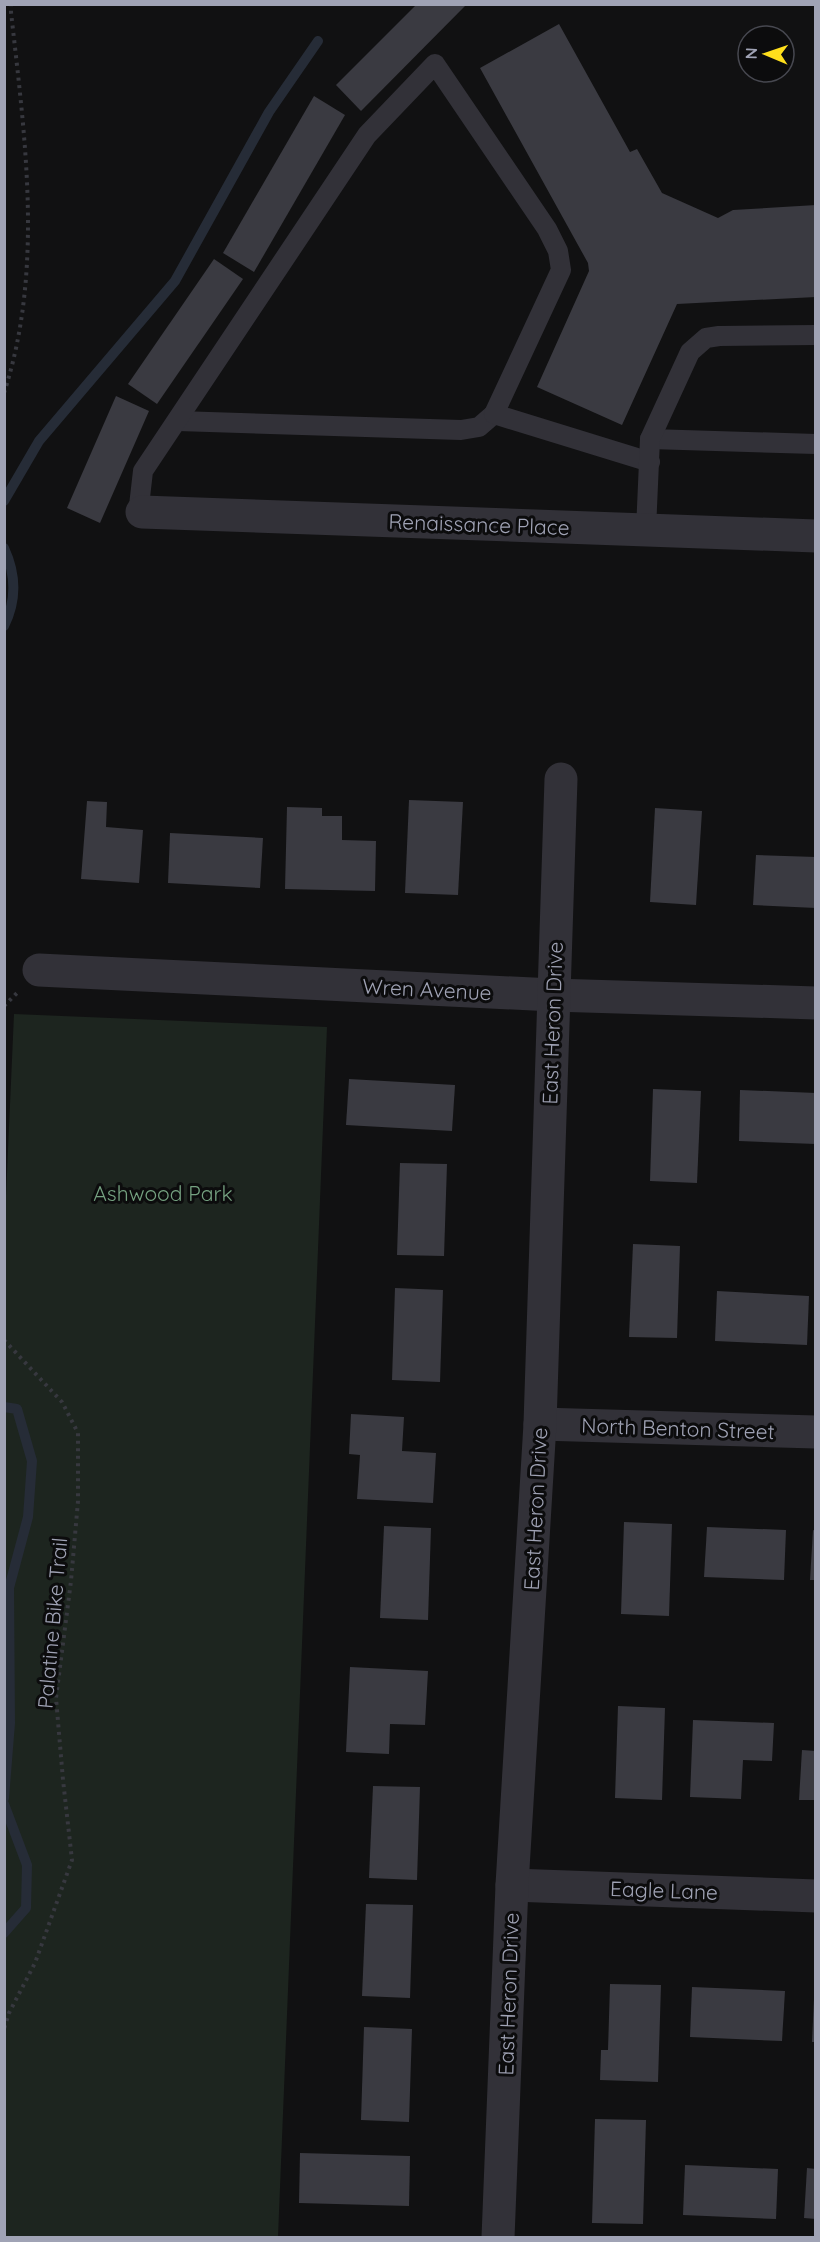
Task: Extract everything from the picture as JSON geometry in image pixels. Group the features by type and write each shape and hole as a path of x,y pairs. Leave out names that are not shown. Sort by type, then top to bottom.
{"street":[{"name":"Renaissance Place","path":"142,512 816,536"},
{"name":"East Heron Drive","path":"498,2238 512,1885 540,1424 561,779"},
{"name":"Wren Avenue","path":"39,970 553,995 816,1003"},
{"name":"North Benton Street","path":"540,1424 816,1432"},
{"name":"Eagle Lane","path":"512,1885 816,1896"}],"lane":[{"path":"142,512 139,506 143,471 367,135 435,64 547,229 558,250 561,270 494,414 479,427 460,430 178,421"},
{"path":"646,530 654,430 690,352 706,338 816,335"},
{"path":"494,414 650,462"},
{"path":"654,430 816,444"}],"path":[{"path":"4,393 15,360 27,275 27,166 11,4"},
{"name":"Palatine Bike Trail","path":"4,1340 62,1402 78,1433 78,1501 71,1581 56,1698 72,1860 34,1963 9,2013 4,2029"}],"green space":[{"name":"Ashwood Park","path":"14,1014 327,1027 278,2237 5,2237 4,1241"}],"building":[{"path":"417,4 467,4 361,111 336,85"},
{"path":"559,24 630,152 637,149 662,193 718,218 733,210 816,205 816,297 677,304 622,425 537,387 589,271 588,263 480,68"},
{"path":"314,96 345,115 254,272 223,253"},
{"path":"214,259 243,279 157,404 128,384"},
{"path":"116,396 149,411 100,523 67,508"},
{"path":"409,800 463,802 458,895 405,893"},
{"path":"87,801 107,802 106,827 143,830 139,883 81,879"},
{"path":"287,807 322,808 322,816 342,816 342,840 376,841 375,891 285,889"},
{"path":"655,808 702,811 696,905 650,902"},
{"path":"170,833 263,838 260,888 168,883"},
{"path":"756,855 816,857 816,908 753,905"},
{"path":"349,1079 455,1085 452,1131 346,1125"},
{"path":"653,1089 701,1091 697,1183 650,1181"},
{"path":"740,1090 816,1093 816,1144 739,1141"},
{"path":"400,1163 447,1164 444,1256 397,1255"},
{"path":"633,1244 680,1246 677,1338 629,1337"},
{"path":"395,1288 443,1290 440,1382 392,1380"},
{"path":"717,1291 809,1296 807,1345 715,1341"},
{"path":"351,1414 404,1417 402,1451 436,1453 433,1503 357,1499 360,1455 349,1454"},
{"path":"624,1522 672,1524 669,1616 621,1614"},
{"path":"384,1526 431,1528 428,1620 380,1618"},
{"path":"707,1527 786,1530 784,1580 704,1577"},
{"path":"813,1530 816,1531 816,1580 810,1580"},
{"path":"350,1667 428,1671 425,1725 390,1724 389,1754 346,1752"},
{"path":"618,1706 665,1708 662,1800 615,1798"},
{"path":"693,1720 774,1723 772,1761 743,1760 741,1799 690,1797"},
{"path":"802,1750 816,1751 816,1800 799,1800"},
{"path":"373,1786 420,1787 417,1880 369,1878"},
{"path":"366,1904 413,1905 410,1998 362,1996"},
{"path":"610,1984 661,1985 658,2082 600,2080 601,2050 608,2050"},
{"path":"692,1987 785,1991 782,2041 690,2037"},
{"path":"814,1998 816,1998 816,2042 812,2042"},
{"path":"364,2027 412,2029 409,2122 361,2120"},
{"path":"595,2119 646,2120 643,2224 592,2223"},
{"path":"300,2153 410,2156 409,2206 299,2203"},
{"path":"685,2165 778,2169 776,2219 683,2215"},
{"path":"807,2168 816,2169 816,2219 804,2218"}],"waterway":[{"path":"4,501 39,441 175,281 269,112 318,41"},
{"path":"4,548 13,577 13,597 4,626"},
{"path":"4,1407 17,1409 32,1461 28,1517 9,1588 10,1723 4,1798"},
{"path":"4,1804 27,1865 26,1908 4,1933"}]}
